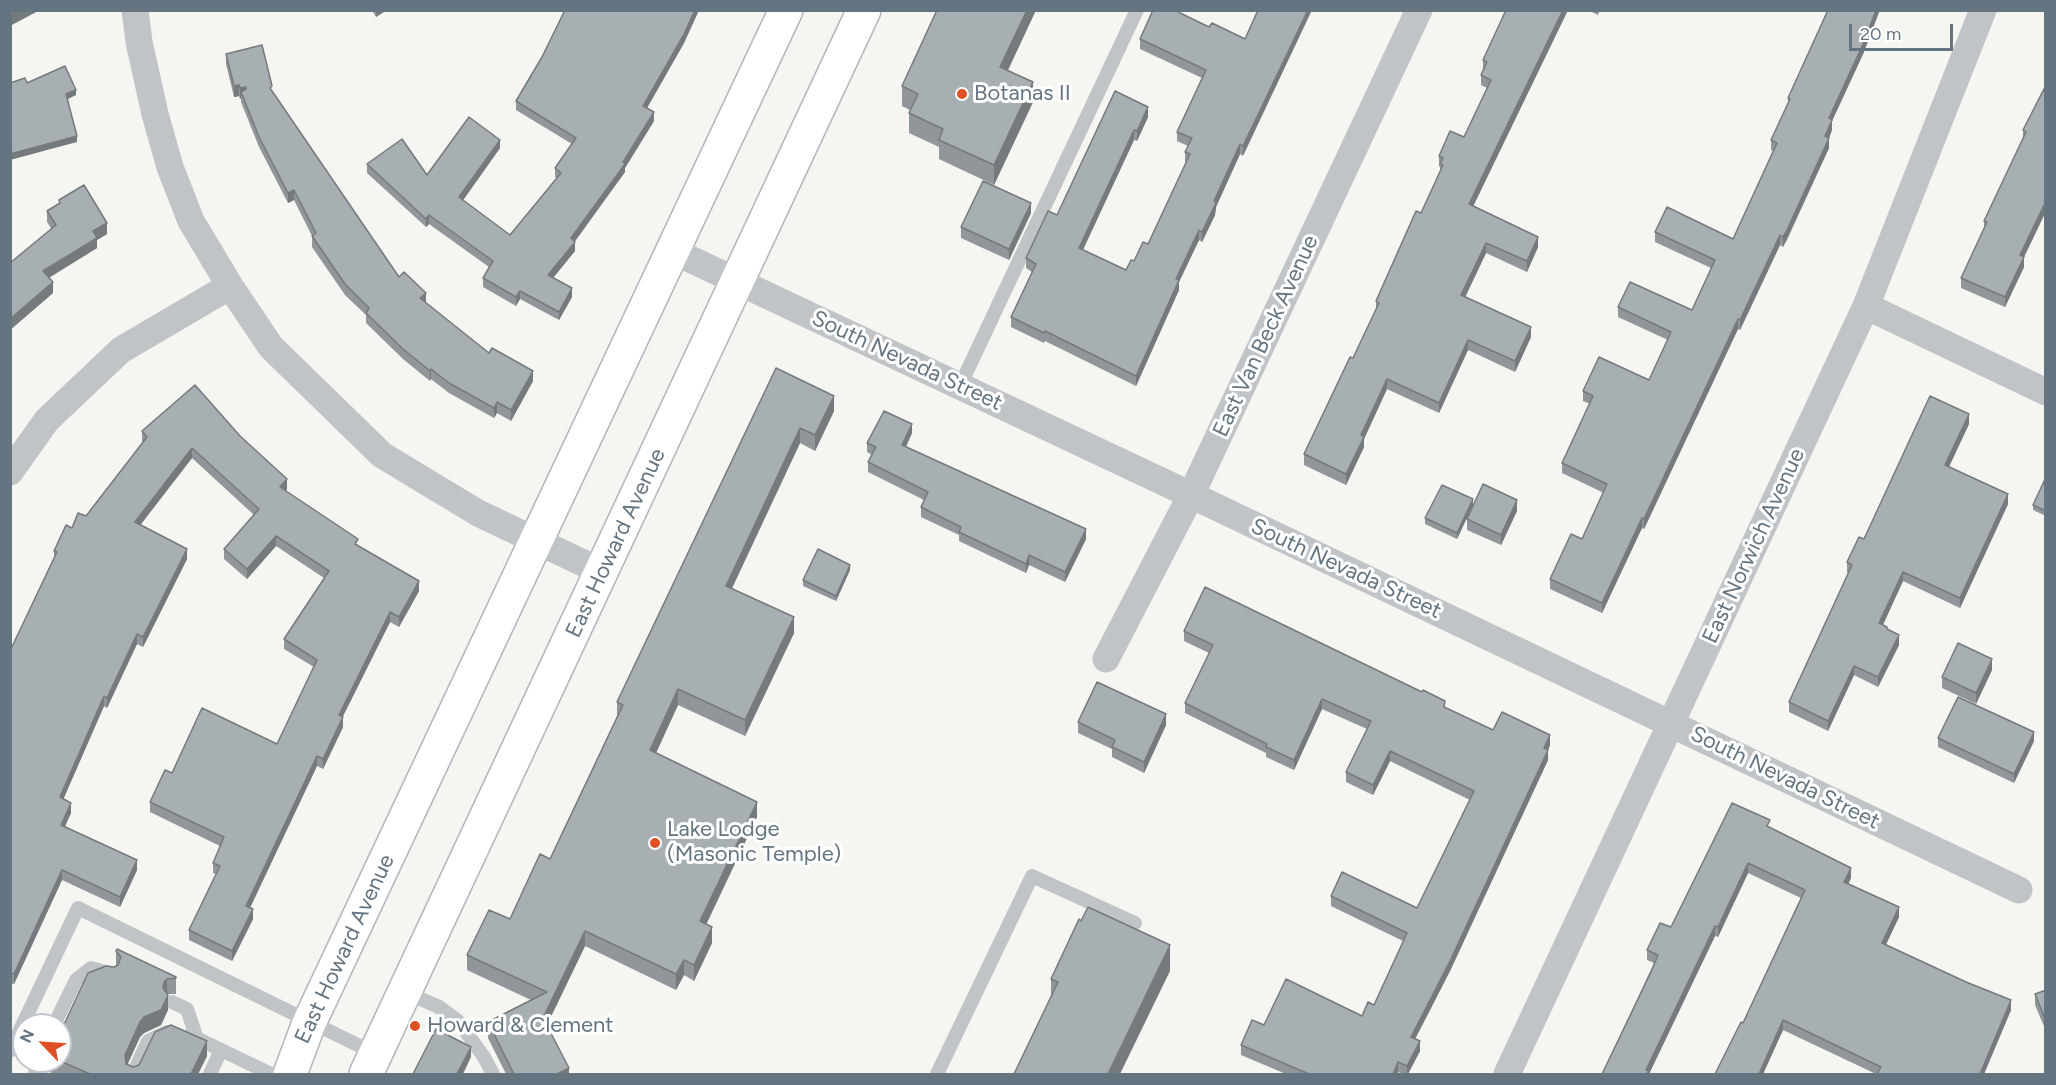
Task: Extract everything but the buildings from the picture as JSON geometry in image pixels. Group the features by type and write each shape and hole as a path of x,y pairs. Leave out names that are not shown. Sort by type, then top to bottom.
{"main road":[{"name":"East Howard Avenue","path":"290,1074 309,1023 786,10"},
{"name":"East Howard Avenue","path":"371,1064 864,10"}],"street":[{"path":"135,10 141,52 155,114 170,167 191,221 230,286 271,347 382,455 478,513 602,572"},
{"name":"East Van Beck Avenue","path":"1106,659 1191,495 1419,10"},
{"name":"East Norwich Avenue","path":"1507,1074 1866,306 1983,10"},
{"name":"South Nevada Street","path":"673,251 2019,890"},
{"path":"10,472 47,420 121,350 230,286"},
{"path":"1866,306 2046,392"}],"lane":[{"path":"960,386 1137,10"},
{"path":"937,1074 1032,876 1135,923"},
{"path":"10,1052 78,908 309,1023 371,1064"},
{"path":"60,1013 76,980 91,968 112,974"},
{"path":"405,992 439,1007 458,1021 484,1057 493,1074"},
{"path":"172,1002 187,1009 197,1039"},
{"path":"133,1074 148,1041 176,1028 271,1074"},
{"path":"210,1074 221,1050"}],"place":[{"name":"Botanas II","path":"962,94"},
{"name":"Lake Lodge (Masonic Temple)","path":"655,843"},
{"name":"Howard & Clement","path":"415,1026"}]}
